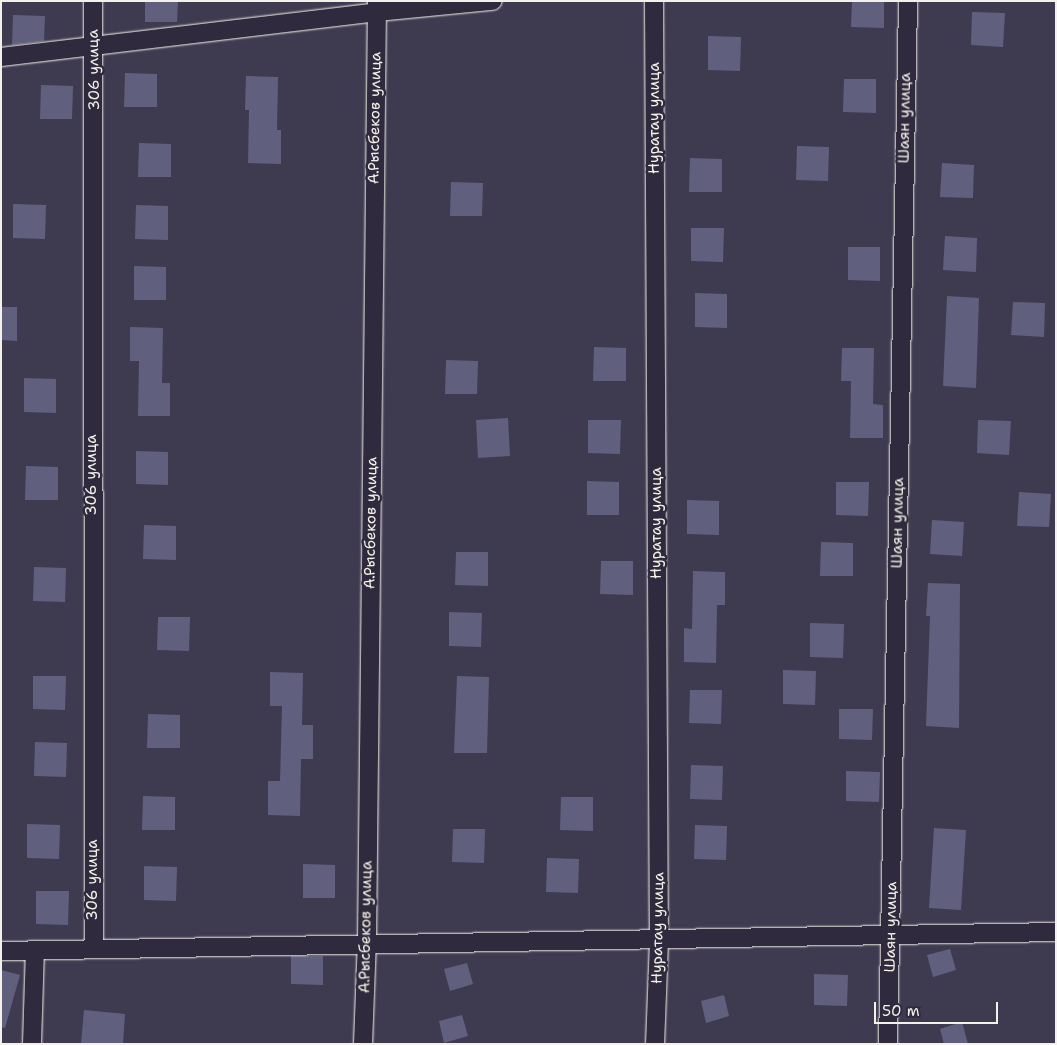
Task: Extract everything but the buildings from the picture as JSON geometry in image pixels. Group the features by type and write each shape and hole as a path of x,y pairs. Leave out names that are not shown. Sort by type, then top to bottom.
{"street":[{"name":"306 улица","path":"93,1 94,949"},
{"path":"1,57 94,46 377,6 492,1"},
{"name":"Нуратау улица","path":"654,1 659,940 655,1044"},
{"name":"Шаян улица","path":"888,1044 908,1"},
{"name":"А.Рысбеков улица","path":"363,1044 367,942 377,6"},
{"path":"1,951 367,942 659,940 1056,932"},
{"path":"32,1044 35,950"}]}
